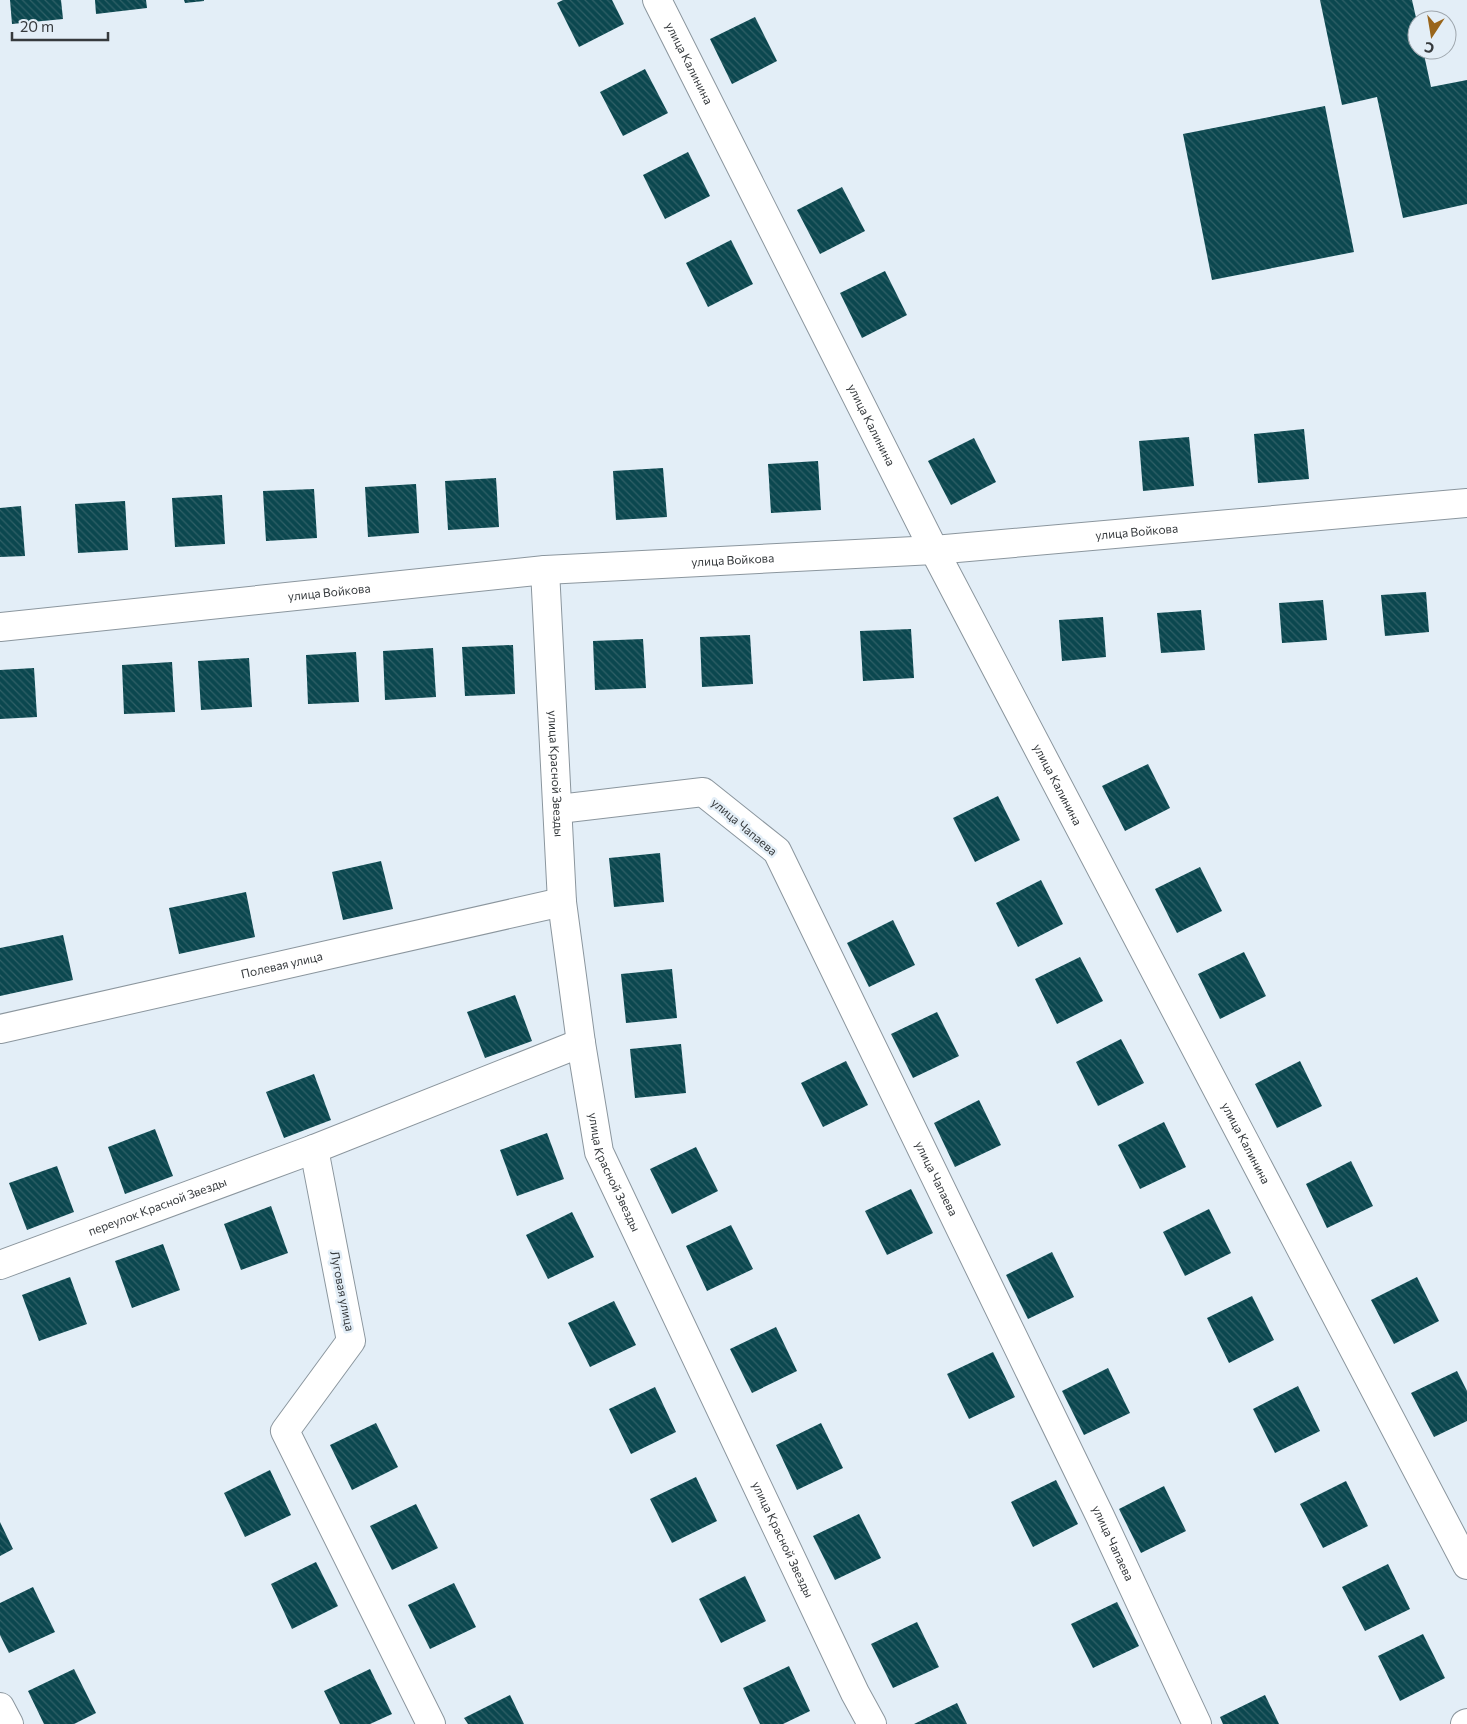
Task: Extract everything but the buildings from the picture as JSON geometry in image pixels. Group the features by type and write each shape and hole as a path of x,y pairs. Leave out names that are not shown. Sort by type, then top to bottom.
{"street":[{"name":"улица Калинина","path":"657,0 934,550 1467,1565"},
{"name":"улица Войкова","path":"0,627 545,570 934,550 1467,503"},
{"name":"улица Красной Звезды","path":"545,570 559,810 562,902 598,1152 855,1693 872,1724"},
{"name":"улица Чапаева","path":"559,810 703,792 777,852 1100,1516 1197,1724"},
{"name":"Полевая улица","path":"0,1029 562,902"},
{"path":"314,1150 581,1043"},
{"name":"переулок Красной Звезды","path":"0,1264 314,1150"},
{"name":"Луговая улица","path":"314,1150 352,1341 285,1431 431,1724"},
{"path":"0,1707 9,1724"}]}
